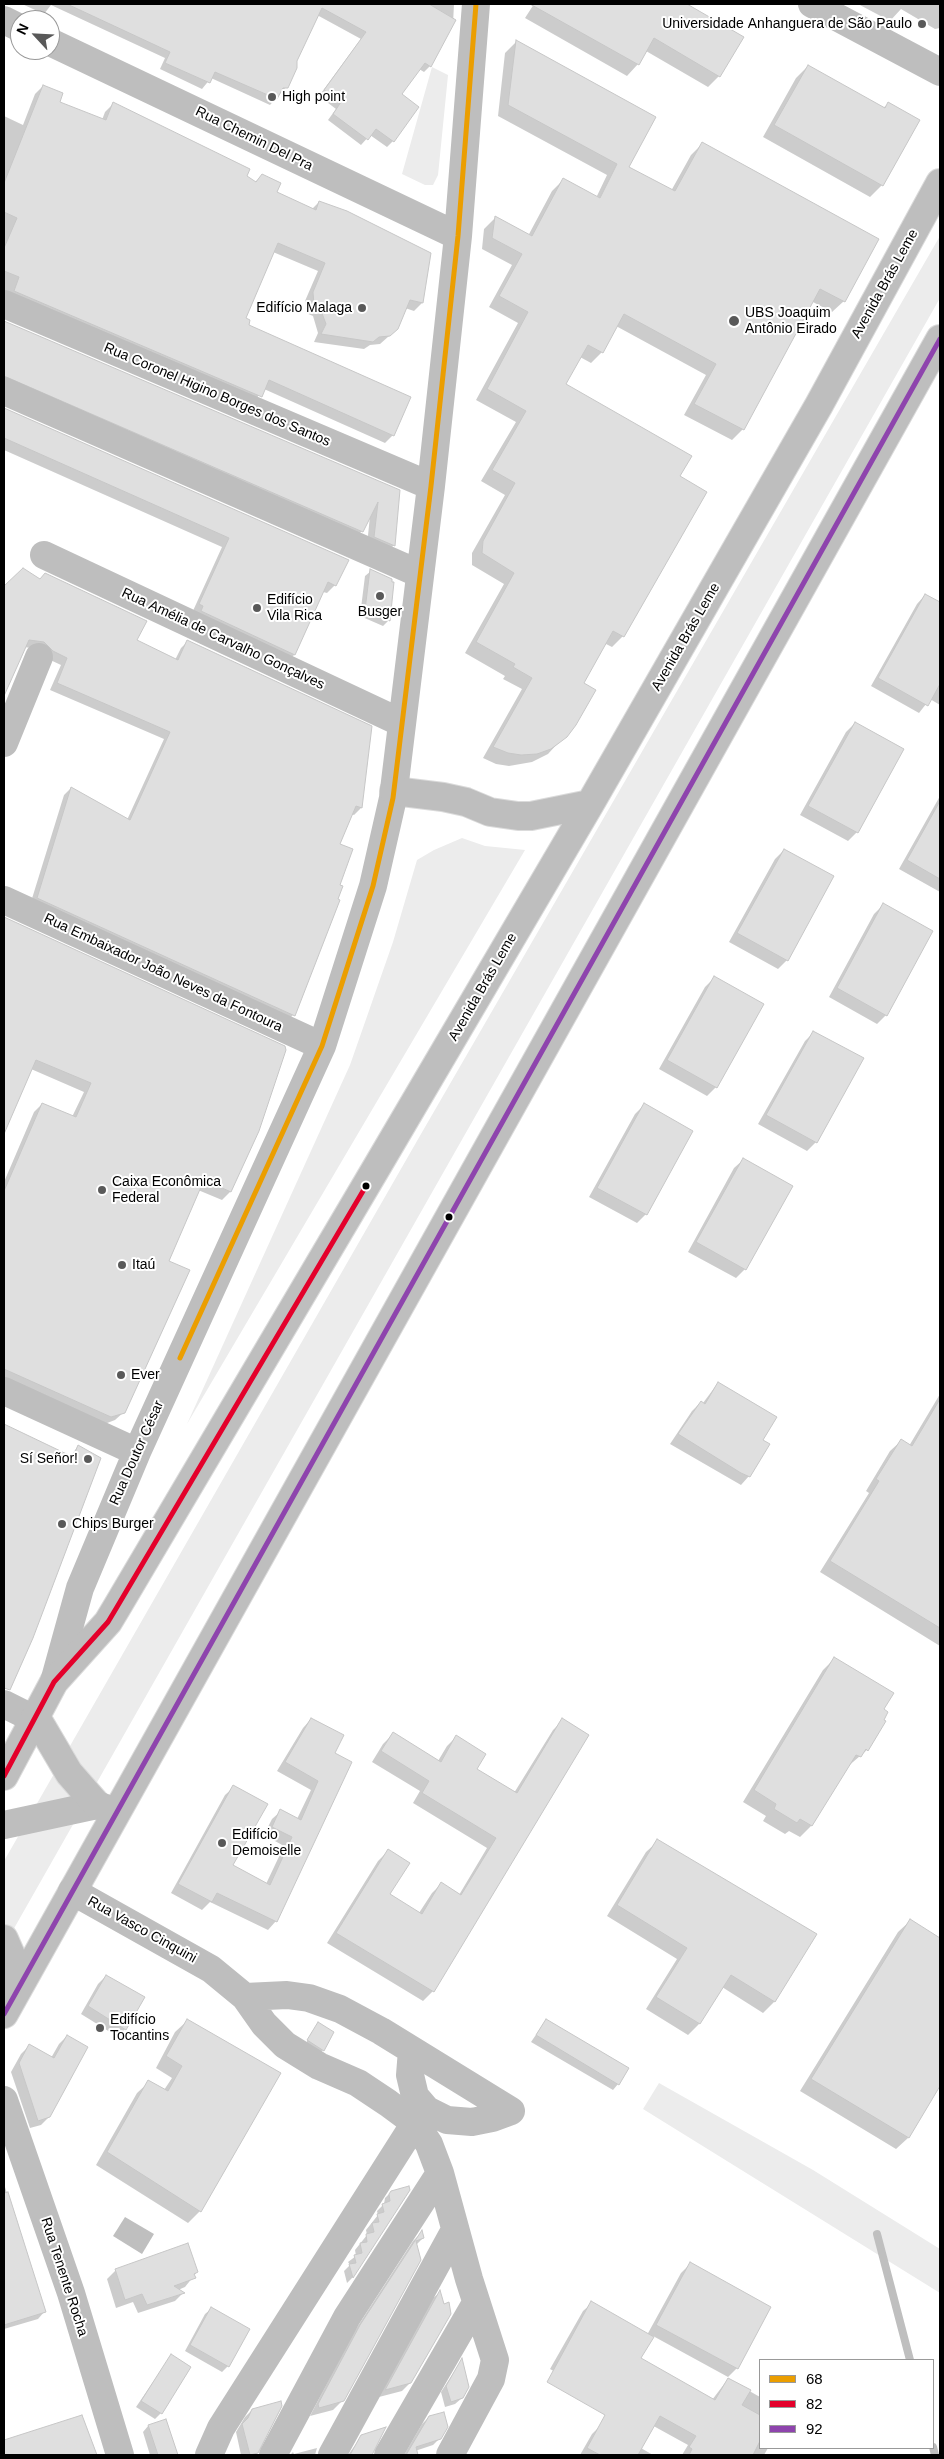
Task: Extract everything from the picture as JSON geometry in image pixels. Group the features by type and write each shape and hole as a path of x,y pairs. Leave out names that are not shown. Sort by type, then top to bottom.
{"street":[{"name":"Rua Doutor César","path":"54,1682 80,1588 137,1452 322,1046 373,886 394,791 431,486 458,236 476,4"},
{"path":"812,4 940,72"},
{"name":"Rua Chemin Del Pra","path":"60,47 458,236"},
{"name":"Avenida Brás Leme","path":"4,1776 54,1682 113,1614 590,804 819,405 940,183"},
{"name":"Rua Coronel Higino Borges dos Santos","path":"4,304 431,486"},
{"path":"4,2014 72,1891 106,1808 940,339"},
{"path":"4,391 420,574"},
{"name":"Rua Amélia de Carvalho Gonçalves","path":"44,555 402,723"},
{"path":"4,743 40,657"},
{"path":"394,791 444,797 466,802 490,812 518,816 531,816 590,804"},
{"name":"Rua Embaixador João Neves da Fontoura","path":"4,900 322,1046"},
{"path":"4,1391 137,1452"},
{"path":"4,1704 35,1718 69,1773 106,1808"},
{"path":"4,1825 106,1808"},
{"name":"Rua Vasco Cinquini","path":"72,1891 211,1969 245,1997 264,2024 285,2045 319,2066 358,2083 388,2102 420,2117"},
{"path":"4,1939 11,1955 17,1990"},
{"path":"245,1997 287,1995 309,1998 340,2009 412,2050 511,2111 492,2118 472,2122 420,2117"},
{"path":"412,2050 410,2075 420,2117 440,2173 476,2303 492,2350 494,2370 450,2455"},
{"name":"Rua Tenente Rocha","path":"4,2100 71,2293 120,2455"},
{"path":"209,2455 221,2428 420,2117"},
{"path":"274,2455 347,2317 440,2173"},
{"path":"332,2455 455,2230"},
{"path":"388,2455 476,2303"}],"shaded area":[{"path":"432,67 448,75 438,175 433,185 425,185 402,174"},
{"path":"940,236 940,298 4,1946 4,1861 421,1134"},
{"path":"462,838 485,846 525,850 187,1424 350,1065 393,942 417,860 434,850"},
{"path":"659,2083 813,2170 940,2249 940,2293 643,2109"},
{"path":"125,2217 154,2234 142,2254 113,2236"}],"building":[{"path":"67,4 429,4 456,20 431,67 425,63 402,94 419,107 394,142 376,129 368,140 333,114 341,102 324,90 366,32 322,8 297,61 297,68 288,88 283,88 277,99 215,72 210,83 165,63 170,52"},
{"path":"530,4 687,4 744,37 720,77 654,38 639,65"},
{"path":"516,40 656,117 629,167 675,191 702,142 879,239 845,302 820,289 744,430 694,404 716,364 624,314 603,353 588,345 566,384 692,456 680,476 707,492 624,637 613,631 584,683 596,690 576,725 567,737 551,749 537,754 521,755 508,753 493,747 532,678 513,667 515,664 476,642 514,573 482,553 483,541 515,483 492,470 526,411 487,389 528,312 499,296 522,254 492,238 495,216 532,236 563,178 600,198 617,164 508,105"},
{"path":"808,65 885,108 888,102 920,120 883,186 774,125"},
{"path":"43,85 63,93 60,102 106,120 113,102 250,169 247,176 256,182 262,174 281,183 277,192 316,210 319,201 347,211 431,253 423,303 410,300 398,329 390,336 379,337 373,342 321,334 326,324 320,308 314,305 313,292 325,263 278,243 246,318 250,320 249,325 411,397 394,436 269,380 262,397 14,291 19,277 4,271 4,248 17,218 4,212 4,183"},
{"path":"4,321 400,490 395,546 374,537 378,502 363,532 4,376"},
{"path":"4,408 349,560 336,586 328,582 295,655 201,611 203,606 199,604 229,538 4,438"},
{"path":"23,568 40,579 45,573 147,621 137,640 178,660 187,640 372,726 362,808 356,806 340,844 353,849 340,885 343,886 338,899 340,900 295,1016 37,898 71,787 130,820 170,732 57,683 67,658 53,651 44,642 29,640 4,696 4,586"},
{"name":"Busger","path":"370,569 392,579 392,582 394,582 390,621 365,610"},
{"path":"925,594 940,602 940,684 928,706 878,678"},
{"path":"855,722 904,749 858,833 808,806"},
{"path":"940,801 940,879 907,860"},
{"path":"784,849 834,876 788,961 737,933"},
{"path":"883,903 933,931 887,1016 837,988"},
{"path":"4,917 285,1046 286,1050 259,1131 231,1192 204,1180 169,1261 190,1270 125,1413 111,1417 4,1369 4,1191 42,1103 76,1117 91,1083 36,1060 4,1134"},
{"path":"714,976 764,1004 717,1088 667,1060"},
{"path":"813,1031 864,1058 817,1143 766,1115"},
{"path":"644,1103 693,1131 647,1215 597,1188"},
{"path":"743,1158 793,1186 746,1270 696,1242"},
{"path":"718,1382 777,1417 763,1440 770,1444 750,1477 678,1434 701,1401 705,1404"},
{"path":"940,1399 940,1628 830,1561 879,1481 876,1479 901,1439 912,1446"},
{"path":"4,1424 73,1457 78,1445 101,1458 33,1638 10,1690 4,1688"},
{"path":"834,1657 894,1693 884,1709 888,1712 884,1720 886,1721 868,1751 866,1749 861,1757 856,1755 812,1826 800,1819 797,1823 774,1809 776,1804 754,1790"},
{"path":"311,1718 344,1735 335,1753 352,1762 277,1922 217,1893 212,1902 178,1884 233,1785 268,1804 233,1865 270,1885 292,1837 272,1827 280,1809 301,1820 318,1781 285,1762"},
{"path":"562,1718 589,1735 434,1992 336,1933 388,1849 410,1863 390,1894 422,1914 441,1882 461,1895 496,1838 422,1793 429,1781 381,1751 393,1732 441,1762 456,1735 486,1754 477,1769 517,1793"},
{"path":"657,1839 817,1934 775,2002 731,1975 700,2024 656,1997 687,1948 617,1905"},
{"path":"910,1919 940,1938 940,2086 909,2138 811,2079"},
{"path":"106,1975 145,1997 126,2030 88,2006"},
{"path":"187,2019 281,2073 201,2212 107,2152 148,2080 168,2091 182,2066 166,2056"},
{"path":"546,2019 629,2068 619,2085 536,2035"},
{"path":"318,2022 334,2032 324,2051 307,2040"},
{"path":"67,2035 88,2047 50,2117 38,2121 19,2063 29,2044 54,2058"},
{"path":"409,2186 410,2190 353,2278 349,2264 356,2263 354,2255 362,2253 360,2243 367,2242 366,2234 374,2232 372,2223 379,2222 377,2214 384,2212 382,2204 390,2201 389,2194 391,2191"},
{"path":"8,2192 46,2312 4,2325 4,2193"},
{"path":"422,2230 424,2238 416,2241 421,2260 344,2401 319,2408 318,2404 360,2325"},
{"path":"188,2243 198,2272 194,2274 196,2278 174,2286 185,2293 147,2305 142,2294 125,2300 115,2269"},
{"path":"690,2262 771,2307 738,2369 656,2325"},
{"path":"440,2290 444,2304 449,2302 451,2314 411,2383 385,2390"},
{"path":"591,2301 654,2337 641,2358 715,2400 728,2378 751,2390 742,2405 759,2414 759,2443 753,2455 689,2455 692,2449 689,2447 696,2436 660,2416 638,2455 600,2455 587,2448 605,2415 547,2382"},
{"path":"211,2307 250,2329 229,2367 190,2345"},
{"path":"171,2354 191,2367 162,2414 141,2401"},
{"path":"462,2358 469,2387 463,2398 451,2402 446,2386"},
{"path":"281,2401 282,2406 258,2453 250,2455 242,2424 248,2418 252,2409"},
{"path":"444,2412 448,2427 441,2439 416,2447 418,2455 406,2455 429,2416"},
{"path":"82,2415 97,2455 4,2455 4,2440"},
{"path":"166,2419 178,2455 158,2455 148,2425"},
{"path":"386,2427 372,2455 350,2455 361,2435"}],"waterway":[{"path":"877,2234 910,2359"},
{"path":"934,2449 935,2455"}],"transit line":[{"name":"68","path":"180,1358 322,1046 373,886 393,798 431,486 458,236 476,4"},
{"name":"92","path":"4,2014 940,339"},
{"name":"82","path":"4,1776 54,1682 108,1622 366,1186"}],"place":[{"name":"Universidade Anhanguera de São Paulo","path":"922,24"},
{"name":"High point","path":"272,97"},
{"name":"Edifício Malaga","path":"362,308"},
{"name":"UBS Joaquim Antônio Eirado","path":"734,321"},
{"name":"Busger","path":"380,596"},
{"name":"Edifício Vila Rica","path":"257,608"},
{"name":"Caixa Econômica Federal","path":"102,1190"},
{"name":"Itaú","path":"122,1265"},
{"name":"Ever","path":"121,1375"},
{"name":"Sí Señor!","path":"88,1459"},
{"name":"Chips Burger","path":"62,1524"},
{"name":"Edifício Demoiselle","path":"222,1843"},
{"name":"Edifício Tocantins","path":"100,2028"}]}
